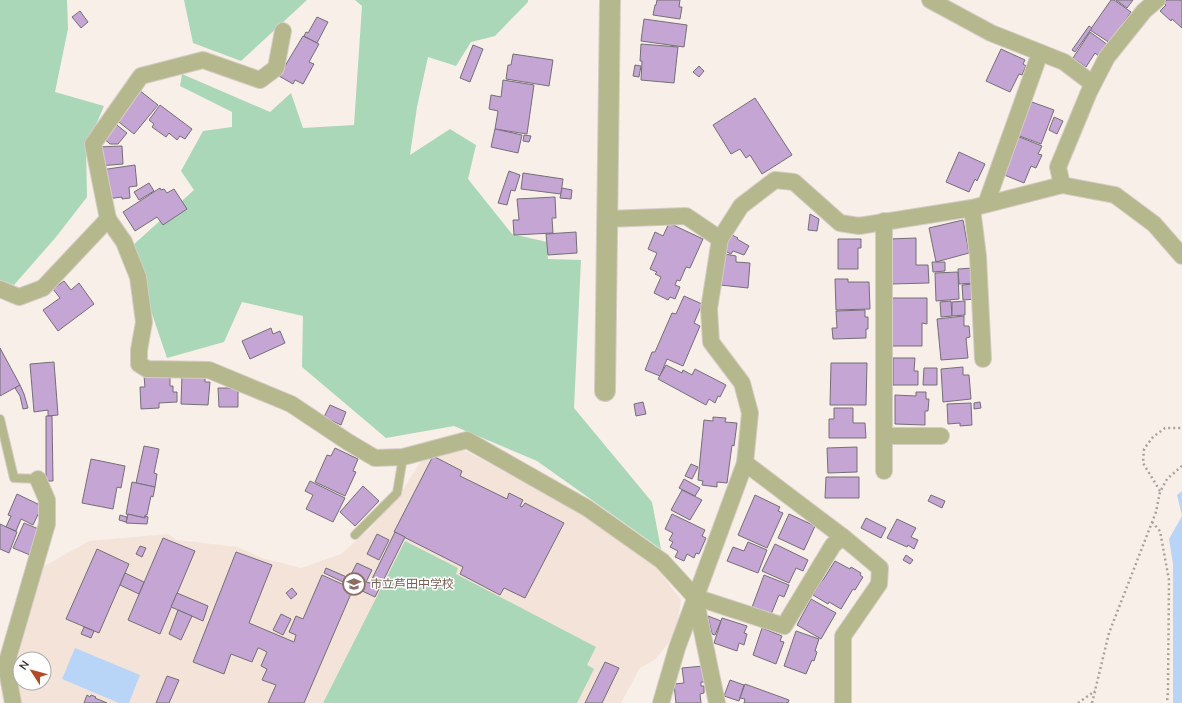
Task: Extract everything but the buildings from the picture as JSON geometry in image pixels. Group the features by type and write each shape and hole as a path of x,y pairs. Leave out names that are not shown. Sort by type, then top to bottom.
{"street":[{"path":"605,391 610,0"},
{"path":"930,0 992,33 1064,62 1093,84"},
{"path":"1062,185 1058,167 1093,84 1107,57 1144,11 1157,0"},
{"path":"282,31 276,68 260,80 203,60 141,76 93,144 108,219 124,242 138,277 144,322 139,350 139,364 147,369 209,370 291,404 375,458 402,457 467,440 587,508 662,561 695,597 784,626 833,546 843,537"},
{"path":"983,358 978,256 979,206 1040,53"},
{"path":"661,703 677,648 745,463 750,413 742,382 711,342 709,309 720,239 741,206 775,180 794,182 840,223 859,226 979,206 1062,185 1115,195 1154,224 1182,256"},
{"path":"607,219 686,216 720,239"},
{"path":"0,289 19,297 43,288 108,219"},
{"path":"884,221 884,471"},
{"path":"884,436 941,436"},
{"path":"745,463 843,537 880,568 879,584 843,636 843,703"},
{"path":"13,703 6,665 47,524 47,500 38,479"},
{"path":"695,597 717,703"}],"lane":[{"path":"0,419 14,478 38,479"},
{"path":"355,535 397,493 402,457"}],"path":[{"path":"1160,492 1143,463 1144,450 1153,436 1165,428 1182,428"},
{"path":"1092,703 1109,633 1156,512 1160,492 1167,479 1182,466"},
{"path":"1152,522 1160,531 1169,580 1167,703"},
{"path":"1078,703 1095,691"}],"shaded area":[{"name":"市立芦田中学校","path":"449,442 572,508 652,561 681,600 676,633 656,659 640,668 621,703 20,703 15,691 52,691 52,651 20,651 43,567 89,541 168,534 177,540 238,547 262,558 301,568 341,554 371,528 404,488 427,451"}],"green space":[{"path":"0,0 67,0 68,29 55,92 104,106 86,148 87,197 56,237 14,285 0,280"},
{"path":"184,0 307,0 241,61 193,43"},
{"path":"355,0 528,0 528,2 495,36 471,42 456,66 428,57 417,107 410,155 450,129 476,145 468,179 512,234 547,242 548,259 581,260 574,408 652,502 661,549 537,461 454,426 386,438 302,367 303,316 242,302 224,342 167,358 150,308 132,246 194,190 181,171 203,131 232,127 232,112 180,86 182,74 270,112 291,93 303,128 354,125 362,6"},
{"path":"405,541 458,568 456,574 596,647 587,665 594,669 577,703 323,703"}],"water":[{"path":"1182,491 1182,516 1177,495"},
{"path":"1182,516 1182,703 1173,703 1173,564 1169,539"},
{"path":"75,648 140,675 129,703 119,703 62,679"}],"place":[{"name":"市立芦田中学校","path":"354,584"}]}
